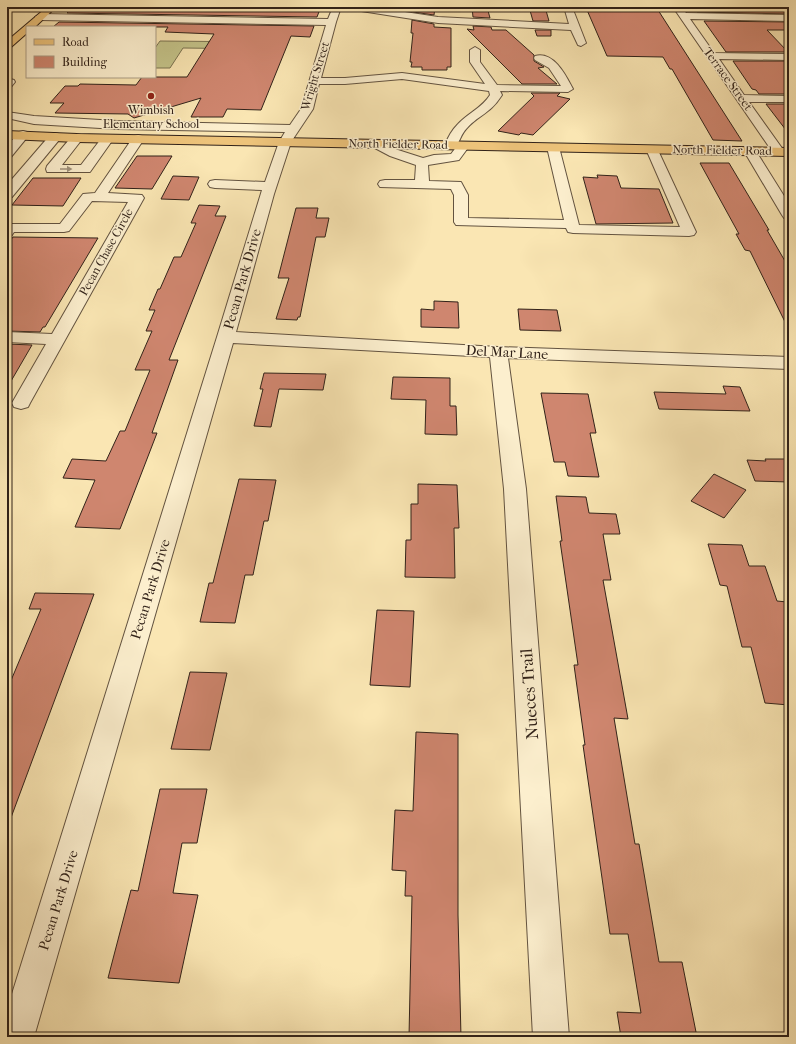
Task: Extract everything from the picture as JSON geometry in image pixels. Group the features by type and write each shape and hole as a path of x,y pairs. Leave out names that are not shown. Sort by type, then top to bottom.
{"main road":[{"path":"30,26 52,7"},
{"path":"7,46 26,30"},
{"name":"North Fielder Road","path":"7,135 155,139 290,135 377,144 784,152"}],"street":[{"path":"158,19 168,7"},
{"name":"Wright Street","path":"290,135 307,109 331,22 337,7"},
{"path":"355,7 423,19 454,18 575,27"},
{"path":"568,7 580,43"},
{"name":"Terrace Street","path":"677,7 711,56 784,152"},
{"path":"683,16 789,18"},
{"path":"40,17 331,22"},
{"path":"451,145 458,131 469,121 484,112 493,102 496,95 494,88 475,62 475,50"},
{"path":"711,56 789,57"},
{"path":"314,81 345,81 402,76 494,88 568,89 557,69 546,59 539,58"},
{"path":"7,82 10,82 7,85"},
{"path":"742,98 789,99"},
{"path":"7,116 19,116 34,120 164,126 290,135"},
{"path":"155,139 164,126"},
{"path":"7,154 24,135"},
{"name":"Pecan Park Drive","path":"16,1037 270,186 290,135"},
{"path":"7,194 55,137"},
{"path":"76,138 52,169 85,169 108,138"},
{"path":"99,197 138,139"},
{"path":"377,144 394,153 415,159 422,163 434,159 455,157 464,145"},
{"path":"552,147 573,229 689,232 652,149"},
{"path":"750,151 789,215"},
{"path":"422,163 422,184"},
{"path":"215,184 270,186"},
{"path":"384,184 456,185 461,195 461,222 572,224"},
{"name":"Pecan Chase Circle","path":"7,232 10,228 64,228 88,197 137,198 22,403"},
{"path":"7,337 58,339"},
{"name":"Del Mar Lane","path":"226,337 498,352 789,363"},
{"name":"Nueces Trail","path":"498,352 515,489 551,1037"}],"shaded area":[{"path":"160,41 269,42 266,49 183,48 170,68 156,68 156,47"}],"building":[{"path":"73,7 320,9 317,17 67,13"},
{"path":"414,7 435,7 434,15 413,12"},
{"path":"472,7 487,7 490,18 473,17"},
{"path":"529,7 545,7 549,21 533,21"},
{"path":"693,7 789,7 789,14 697,12"},
{"path":"587,10 658,10 742,141 713,140 672,69 670,69 663,57 607,56"},
{"path":"412,20 434,24 434,27 451,28 451,67 447,67 447,70 422,70 422,67 411,67 412,62 410,62 413,33 411,33"},
{"path":"704,21 789,22 789,30 767,30 788,52 726,52"},
{"path":"59,22 314,26 310,37 291,36 261,110 227,109 223,117 191,117 201,98 134,118 128,114 55,113 64,103 50,103 65,86 78,86 80,84 136,85 141,78 187,77 214,34 165,32 168,27 156,26 54,26"},
{"path":"473,26 491,27 492,30 506,30 534,55 534,61 544,67 538,68 557,84 522,84 467,29 474,30"},
{"path":"535,30 551,30 551,36 537,36"},
{"path":"733,61 789,61 789,94 759,94 756,90 752,89"},
{"path":"531,93 560,93 557,96 570,99 533,135 521,133 519,135 498,131 534,96"},
{"path":"766,104 789,104 789,134"},
{"path":"137,156 172,156 152,189 115,188"},
{"path":"700,163 729,163 769,230 767,230 789,268 789,330 750,251 745,250 736,234 739,234"},
{"path":"597,175 617,176 621,188 659,189 673,223 596,224 583,177 598,178"},
{"path":"173,176 199,177 189,200 161,199"},
{"path":"33,178 81,178 63,206 12,205"},
{"path":"199,205 220,206 215,216 226,216 169,360 178,360 152,433 157,433 120,529 75,527 95,480 63,478 72,459 106,461 120,431 125,431 150,370 135,370 152,331 146,331 155,310 149,310 174,257 181,257 196,223 191,223"},
{"path":"296,208 318,208 316,218 329,218 325,237 316,237 300,317 298,317 297,320 276,319 289,278 278,278"},
{"path":"13,237 98,238 45,327 43,327 40,332 7,331 7,245"},
{"path":"434,301 458,302 459,328 421,327 421,309 434,310"},
{"path":"518,309 557,310 561,331 520,330"},
{"path":"7,344 32,345 7,388"},
{"path":"264,373 326,374 323,390 279,389 271,427 254,426 263,389 260,389"},
{"path":"393,377 450,378 450,406 456,406 457,435 425,434 426,400 391,399"},
{"path":"723,386 740,387 750,411 659,409 654,392 726,394"},
{"path":"541,393 588,394 596,433 590,433 599,477 568,476 565,462 554,462"},
{"path":"765,459 789,459 789,482 755,481 747,460 766,461"},
{"path":"714,474 746,490 724,518 691,501"},
{"path":"239,479 276,480 268,521 264,521 253,575 245,575 235,623 200,622 209,583 213,583"},
{"path":"418,484 457,485 459,528 454,528 455,578 405,577 406,540 411,540 411,504 418,504"},
{"path":"556,496 586,497 589,513 616,514 620,534 603,534 611,580 603,580 628,719 614,718 635,844 639,844 659,962 682,962 697,1037 621,1037 617,1012 641,1013 628,934 610,934 583,745 585,745 574,665 578,665 560,541 562,541"},
{"path":"708,544 742,545 749,566 765,566 777,601 787,602 789,609 789,705 765,703 751,647 742,647 727,586 720,585"},
{"path":"35,593 94,594 9,823 7,823 7,690 41,609 29,609"},
{"path":"377,610 414,611 410,687 370,685"},
{"path":"190,672 227,673 210,750 171,749"},
{"path":"416,732 458,734 458,915 461,1037 409,1037 412,896 405,896 406,871 392,870 395,810 413,811"},
{"path":"160,789 207,789 197,843 182,843 173,893 198,895 179,983 108,978 131,890 138,891"}],"place":[{"name":"Wimbish Elementary School","path":"151,96"}]}
